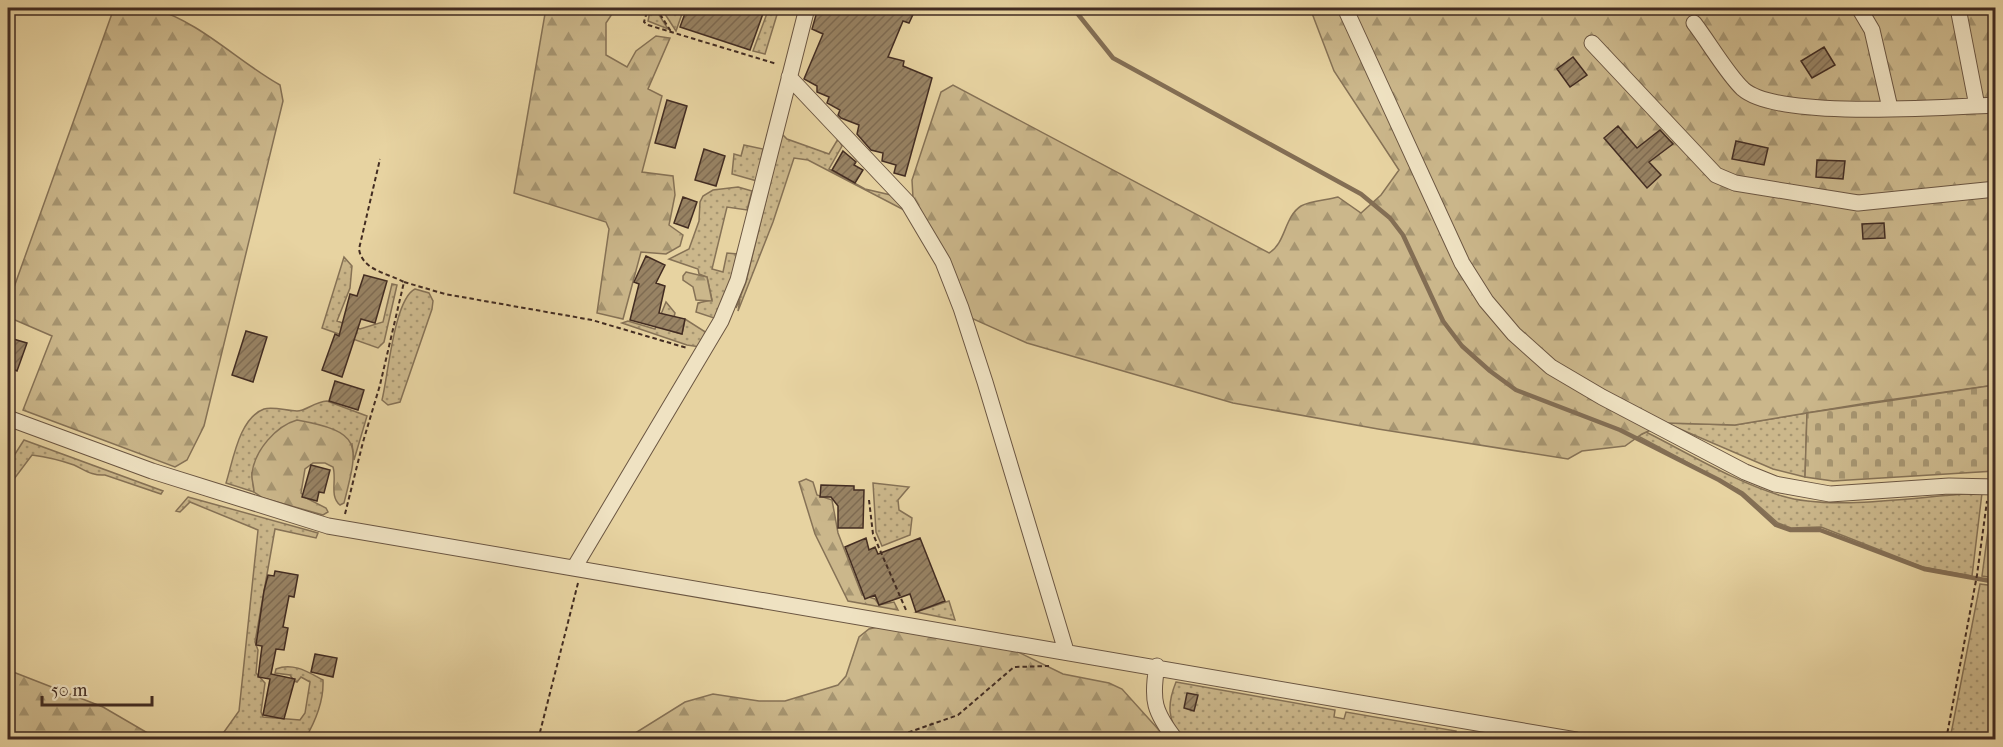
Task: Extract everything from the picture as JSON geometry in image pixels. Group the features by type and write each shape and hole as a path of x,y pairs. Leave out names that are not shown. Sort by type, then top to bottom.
{"street":[{"path":"578,568 721,321 738,280 807,8"},
{"path":"1345,8 1462,264 1493,309 1514,334 1551,367 1602,397 1714,456 1775,484 1830,494 1949,486 1992,487"},
{"path":"1859,8 1872,30 1890,108"},
{"path":"1958,8 1977,106"},
{"path":"1694,23 1743,89 1757,97 1830,111 1995,105"},
{"path":"1592,43 1716,175 1735,183 1858,203 1995,189"},
{"path":"790,72 908,203 943,262 985,382 1066,651"},
{"path":"8,418 152,471 294,518 342,528 1157,666 1576,740"},
{"path":"1157,666 1152,693 1156,708 1176,740"}],"path":[{"path":"651,8 648,8 644,22 790,72"},
{"path":"656,8 672,33"},
{"path":"380,159 359,249 360,257 374,270 445,294 592,320 702,353"},
{"path":"342,528 363,442 380,386 404,282"},
{"path":"1946,740 1992,487"},
{"path":"869,500 873,534 912,625"},
{"path":"538,740 578,568"},
{"path":"887,740 958,715 1014,667 1054,666"}],"green space":[{"path":"148,7 170,14 187,23 280,85 283,101 204,426 187,460 175,467 23,410 52,336 8,317 8,304 114,8"},
{"path":"546,8 616,8 606,23 606,55 627,67 636,51 656,36 670,38 648,89 662,96 642,172 673,176 675,195 669,225 683,235 680,246 666,254 641,252 623,319 597,313 609,229 606,222 514,193"},
{"path":"661,8 684,8 676,31"},
{"path":"769,8 779,8 765,54 753,51"},
{"path":"1310,8 1995,8 1995,385 1735,425 1666,423 1642,434 1625,446 1582,451 1568,459 1233,403 1027,343 971,318 913,198 912,180 941,92 953,85 1269,253 1275,249 1291,217 1301,206 1338,197 1361,213 1381,195 1399,170 1334,71"},
{"path":"656,10 668,29 648,21 650,11"},
{"path":"782,134 787,139 829,154 838,139 842,146 829,169 865,189 895,196 904,210 808,160 794,158 773,222 738,311 740,299 736,308 746,282"},
{"path":"744,145 763,149 757,181 732,174 734,154 741,156"},
{"path":"738,187 752,191 747,210 727,207 712,269 723,272 727,253 737,254 726,298 714,318 696,312 698,303 712,300 707,277 699,274 698,269 669,259 689,249 699,221 700,202 703,196 713,190"},
{"path":"344,257 352,266 350,288 337,321 360,329 383,322 392,284 397,285 384,342 378,348 322,328"},
{"path":"686,272 707,277 712,301 696,300 693,287 683,280"},
{"path":"415,289 429,293 433,301 432,309 400,402 388,405 382,400 397,322 408,296"},
{"path":"666,302 675,313 671,331 682,334 685,319 707,333 700,347 687,345 622,323 628,321 655,329"},
{"path":"1995,385 1995,471 1833,481 1805,477 1807,413"},
{"path":"327,401 367,416 354,460 352,444 252,473 254,492 226,483 238,441 255,414 268,408 300,411"},
{"path":"1807,413 1805,477 1773,469 1666,423 1735,425"},
{"path":"297,420 334,430 345,436 351,444 352,467 344,503 340,505 335,497 333,467 325,463 313,463 305,469 301,493 326,508 328,512 323,515 263,498 254,492 252,473 257,456 274,433"},
{"path":"1646,432 1747,483 1803,501 1853,503 1982,493 1972,576 1923,567 1821,527 1791,528 1778,523 1743,492 1638,436"},
{"path":"24,440 163,491 161,494 105,475 92,474 74,465 32,455 8,487 8,465"},
{"path":"806,479 813,482 817,495 832,500 838,533 862,595 875,599 879,605 894,602 898,610 848,601 815,534 799,482"},
{"path":"873,483 909,487 898,500 899,510 912,518 910,535 882,546 876,532"},
{"path":"1993,494 1995,494 1995,578 1982,576"},
{"path":"188,497 318,533 316,538 275,529 255,642 258,650 256,673 265,683 261,712 263,717 300,720 305,713 310,682 301,677 297,682 294,681 290,675 275,673 276,669 294,667 323,680 318,711 305,739 271,737 270,739 219,739 239,711 258,530 190,502 180,512 176,511"},
{"path":"1980,584 1995,586 1995,739 1950,739"},
{"path":"949,601 955,620 916,612"},
{"path":"882,626 1014,650 1063,674 1109,683 1122,689 1167,739 624,740 685,702 713,694 759,701 785,701 838,685 846,676 859,637 869,629"},
{"path":"8,670 103,707 158,739 8,739"},
{"path":"1176,682 1335,710 1334,717 1344,719 1346,712 1456,731 1454,740 1183,739 1174,726 1170,712"}],"building":[{"path":"687,8 765,8 750,50 680,27"},
{"path":"818,8 916,8 909,23 903,21 888,57 904,61 903,66 932,78 905,176 894,173 896,165 882,161 883,153 871,150 857,134 859,125 841,118 838,115 840,110 827,103 829,97 817,92 817,86 804,79 823,34 812,29"},
{"path":"1824,47 1835,65 1812,78 1801,61"},
{"path":"1573,57 1587,75 1570,87 1557,69"},
{"path":"667,100 687,106 675,148 655,143"},
{"path":"1618,126 1637,148 1660,130 1673,144 1649,162 1661,175 1647,188 1604,138"},
{"path":"1736,141 1768,148 1764,165 1732,159"},
{"path":"704,149 725,156 716,186 695,180"},
{"path":"843,151 856,162 854,165 863,170 855,183 832,170"},
{"path":"1817,160 1845,161 1843,179 1816,177"},
{"path":"683,197 697,202 688,228 674,223"},
{"path":"1884,223 1885,238 1863,239 1862,224"},
{"path":"646,256 665,265 656,283 665,286 659,313 685,319 682,334 630,320 639,284 634,282"},
{"path":"364,275 387,281 375,323 361,319 342,377 322,370 335,334 339,336 350,294 357,296"},
{"path":"246,331 267,337 253,382 232,375"},
{"path":"10,338 27,343 17,371 8,367"},
{"path":"335,381 364,390 358,410 329,401"},
{"path":"311,465 330,470 324,493 319,492 317,501 302,497"},
{"path":"821,485 854,486 854,490 864,490 863,528 838,528 838,506 831,497 820,497"},
{"path":"866,538 869,550 875,547 878,554 920,538 945,601 916,612 910,594 879,605 875,595 865,599 845,547"},
{"path":"275,571 298,575 294,597 289,596 283,627 288,628 284,650 276,649 271,674 295,679 284,719 263,715 270,679 258,677 262,646 256,645 268,575 274,576"},
{"path":"315,654 337,658 333,677 311,672"},
{"path":"1187,693 1198,695 1194,711 1184,708"}],"waterway":[{"path":"1073,8 1113,58 1361,194 1390,218 1403,235 1443,321 1462,346 1516,390 1620,430 1719,480 1742,494 1776,525 1790,530 1820,530 1924,569 1996,582"}]}
